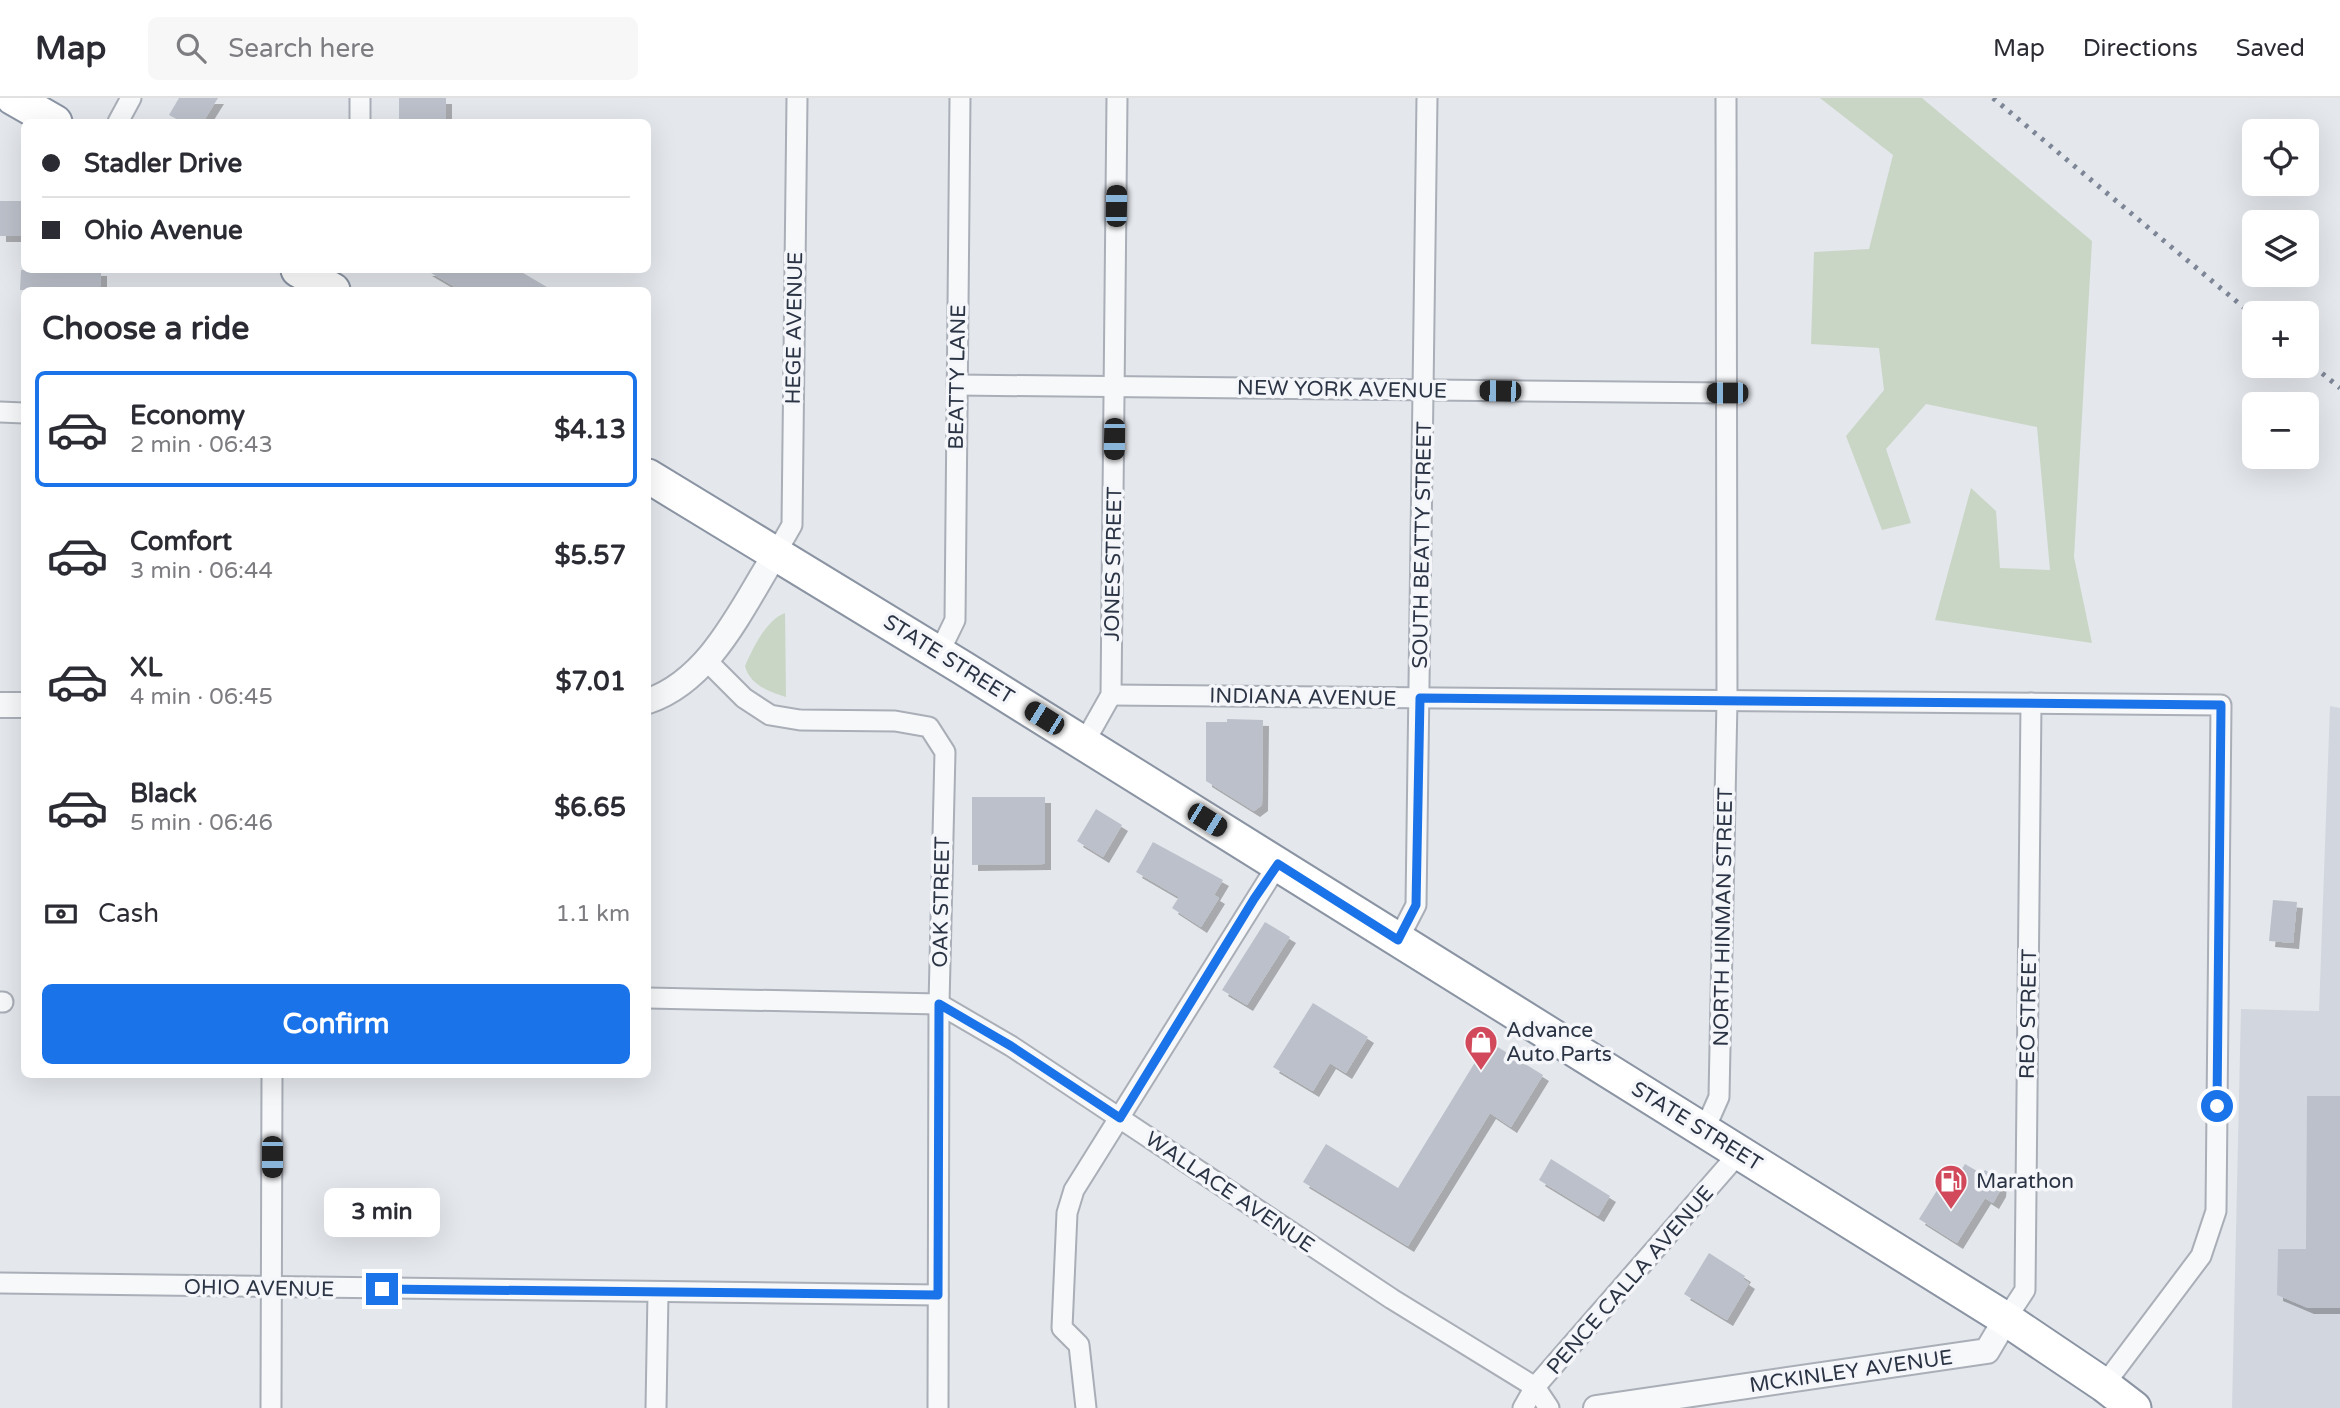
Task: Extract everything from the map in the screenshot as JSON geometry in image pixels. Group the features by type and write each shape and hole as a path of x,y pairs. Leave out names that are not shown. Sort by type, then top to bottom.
{"highway":[{"path":"13,98 50,119"},
{"name":"STATE STREET","path":"651,478 1084,743 2006,1319 2134,1408"}],"street":[{"path":"120,119 131,98"},
{"path":"360,98 360,119"},
{"name":"HEGE AVENUE","path":"776,552 792,525 797,98"},
{"name":"BEATTY LANE","path":"939,653 955,620 960,98"},
{"name":"JONES STREET","path":"1111,695 1117,98"},
{"name":"SOUTH BEATTY STREET","path":"1398,940 1416,905 1427,98"},
{"name":"NORTH HINMAN STREET","path":"1704,1131 1719,1097 1727,701 1726,98"},
{"name":"NEW YORK AVENUE","path":"957,385 1727,393"},
{"path":"0,412 21,413"},
{"path":"651,699 689,677 707,662 776,552"},
{"name":"OAK STREET","path":"707,662 744,698 770,716 800,720 895,721 929,727 945,752 939,1004 937,1408"},
{"path":"1084,743 1111,695"},
{"name":"INDIANA AVENUE","path":"1111,695 2221,705 2216,1211 2201,1255 2104,1385"},
{"name":"REO STREET","path":"2006,1319 2025,1290 2031,704"},
{"path":"0,705 21,705"},
{"path":"1086,1408 1079,1345 1062,1328 1067,1213 1074,1190 1278,864"},
{"name":"WALLACE AVENUE","path":"651,998 939,1004 1011,1046 1392,1299 1535,1387 1549,1408"},
{"path":"271,1408 272,1078"},
{"name":"PENCE CALLA AVENUE","path":"1523,1408 1535,1387 1739,1153"},
{"name":"OHIO AVENUE","path":"0,1283 938,1295"},
{"path":"656,1408 658,1293"},
{"name":"MCKINLEY AVENUE","path":"1596,1408 1987,1351 2006,1319"}],"shaded area":[{"path":"2330,706 2340,708 2340,1408 2232,1408 2241,1009 2319,1011"}],"green space":[{"path":"1820,98 1922,98 2092,241 2074,557 2092,643 1935,620 1971,488 1996,511 2000,568 2050,570 2037,427 1926,404 1886,449 1911,523 1882,530 1846,436 1884,390 1879,348 1811,344 1814,252 1869,249 1893,155"},
{"path":"785,613 786,697 755,683 745,666 766,628"}],"building":[{"path":"179,98 218,98 205,119 176,119 169,115"},
{"path":"399,98 446,98 446,119 399,119"},
{"path":"0,201 21,201 21,236 0,236"},
{"path":"21,270 21,273 101,273 101,287 21,287 20,290"},
{"path":"431,273 523,273 547,287 455,287"},
{"path":"1227,719 1263,720 1262,805 1254,811 1206,781 1206,722 1227,722"},
{"path":"972,797 1045,797 1045,864 972,865"},
{"path":"1096,809 1122,825 1103,857 1077,841"},
{"path":"1153,842 1223,880 1214,895 1219,898 1201,927 1172,908 1179,897 1136,872"},
{"path":"2273,900 2297,902 2293,943 2269,941"},
{"path":"1265,922 1290,937 1247,1005 1222,990"},
{"path":"1313,1003 1368,1037 1346,1073 1330,1063 1313,1091 1273,1067"},
{"path":"1488,1041 1543,1075 1511,1127 1490,1113 1408,1246 1303,1182 1326,1144 1398,1188"},
{"path":"2307,1096 2340,1096 2340,1308 2308,1308 2277,1295 2278,1249 2306,1249"},
{"path":"1551,1159 1610,1196 1598,1216 1539,1180"},
{"name":"Marathon","path":"1965,1164 1982,1174 1985,1170 2001,1180 2000,1191 1993,1203 1985,1198 1957,1243 1919,1219 1948,1173 1956,1178"},
{"path":"1709,1253 1745,1276 1743,1279 1749,1283 1727,1320 1684,1294"}],"railway":[{"path":"1993,98 2242,306"},
{"path":"2319,371 2340,388"}],"place":[{"name":"Advance Auto Parts","path":"1481,1072"},
{"name":"Marathon","path":"1951,1211"}],"route":[{"path":"382,1289 938,1295 939,1004 1011,1046 1120,1118 1278,864 1398,940 1416,905 1420,698 2221,705 2217,1106"}]}
